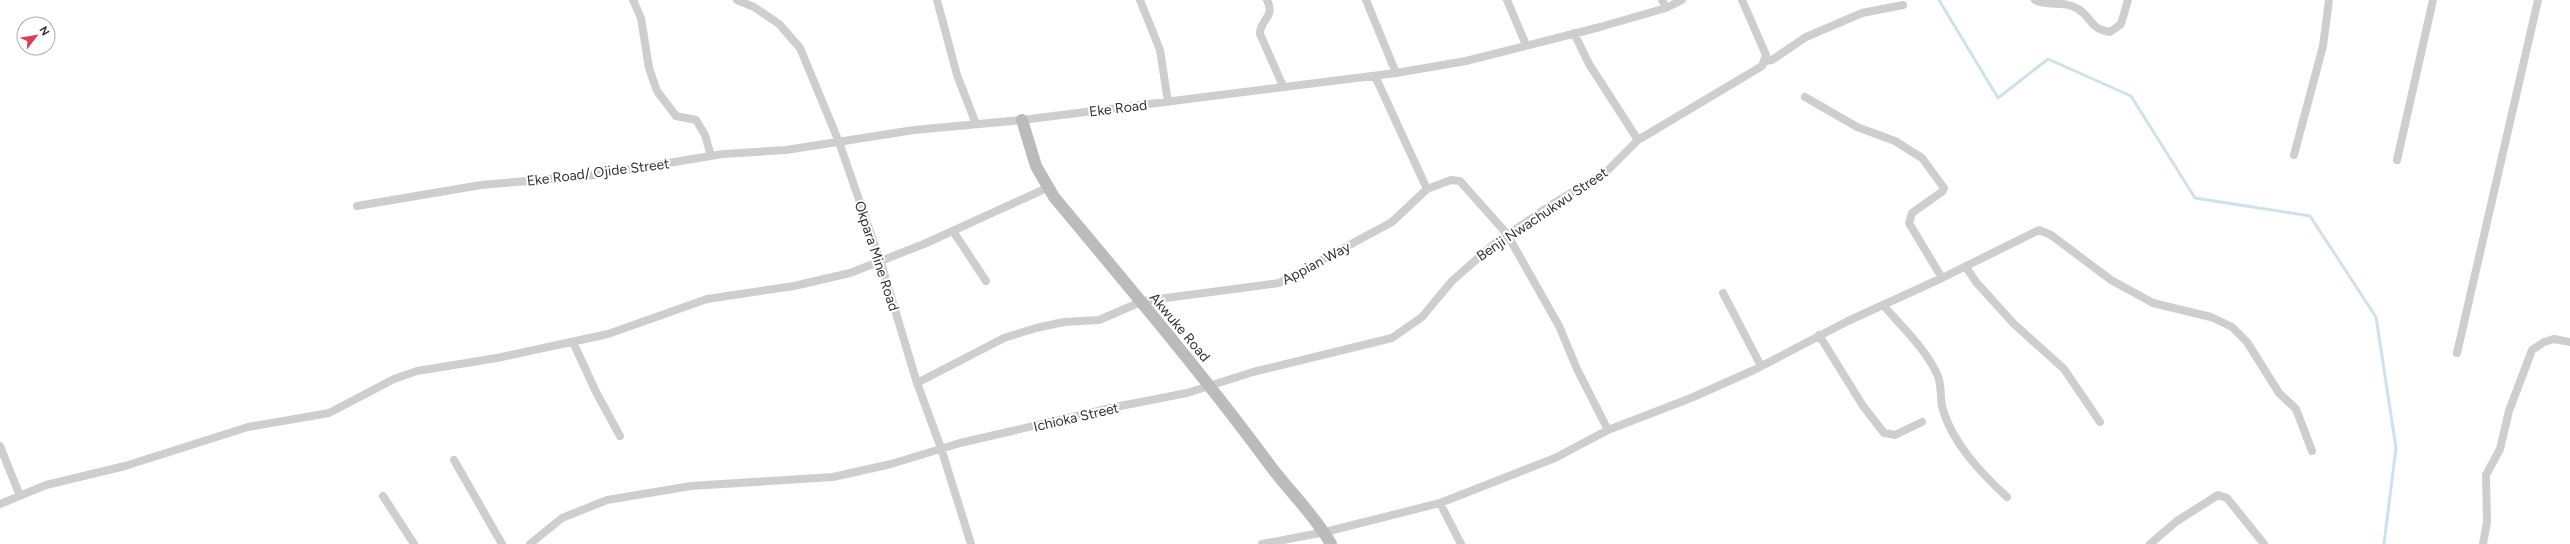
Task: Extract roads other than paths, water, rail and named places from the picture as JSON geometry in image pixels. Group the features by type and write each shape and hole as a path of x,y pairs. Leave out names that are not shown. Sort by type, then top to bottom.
{"main road":[{"name":"Akwuke Road","path":"1022,120 1036,166 1047,188 1210,387 1325,532 1331,544"}],"street":[{"path":"633,0 641,18 649,68 657,91 676,116 696,120 705,135 711,156"},
{"name":"Okpara Mine Road","path":"737,0 756,3 796,42 839,142 880,260 917,383 941,448 971,544"},
{"path":"937,0 957,75 976,124"},
{"path":"1140,0 1160,50 1168,102"},
{"path":"1267,0 1270,6 1269,17 1260,29 1260,34 1283,86"},
{"path":"1366,0 1396,73"},
{"path":"1507,0 1526,45"},
{"path":"1662,0 1666,8"},
{"name":"Eke Road","path":"839,142 914,130 1022,120 1396,73 1466,61 1666,8 1682,0"},
{"path":"1742,0 1765,51 1766,61"},
{"path":"2035,0 2068,4 2078,9 2097,29 2110,32 2121,24 2128,0"},
{"path":"2294,155 2323,46 2329,0"},
{"path":"2397,160 2433,0"},
{"path":"2457,353 2538,0"},
{"name":"Benji Nwachukwu Street","path":"1210,387 1253,372 1379,343 1396,336 1422,317 1443,290 1471,263 1507,234 1605,173 1638,140 1752,74 1766,61 1772,60 1806,37 1862,13 1903,4"},
{"path":"1574,33 1589,64 1638,140"},
{"path":"1375,76 1427,189 1451,180 1460,181 1507,234 1555,319 1577,369 1608,430"},
{"path":"1805,97 1857,127 1895,141 1922,158 1934,171 1944,188 1943,191 1912,214 1909,223 1942,278"},
{"name":"Eke Road/ Ojide Street","path":"357,206 481,185 595,175 736,152 786,150 839,142"},
{"path":"0,504 46,485 132,464 248,427 329,413 394,379 417,371 497,358 608,334 692,302 794,286 850,273 924,244 1047,188"},
{"name":"Appian Way","path":"917,383 1014,334 1051,324 1099,320 1140,302 1279,283 1392,222 1427,189"},
{"path":"1262,544 1325,532 1440,503 1555,458 1608,430 1691,398 1761,366 1819,335 1966,267 2039,230 2051,235 2111,280 2153,303 2210,317 2232,327 2251,347 2279,393 2296,409 2312,451"},
{"path":"952,231 986,281"},
{"path":"1966,267 1976,282 2014,324 2064,369 2100,422"},
{"path":"1723,294 1761,366"},
{"path":"1883,305 1915,340 1932,364 1942,386 1943,411 1962,446 1976,466 2008,497"},
{"path":"1819,335 1863,406 1884,434 1895,435 1922,422"},
{"path":"2483,544 2487,522 2486,475 2500,450 2509,411 2532,350 2544,342 2554,339 2570,342"},
{"path":"573,342 596,392 620,436"},
{"name":"Ichioka Street","path":"530,544 552,525 575,512 631,495 691,486 833,477 891,464 941,448 1115,407 1210,387"},
{"path":"0,446 20,496"},
{"path":"454,460 502,544"},
{"path":"2150,544 2177,522 2218,495 2227,498 2264,544"},
{"path":"383,496 414,544"},
{"path":"1440,503 1460,544"}],"waterway":[{"path":"1939,0 1998,98 2048,59 2131,96 2195,198 2310,216 2376,317 2396,448 2384,544"}]}
